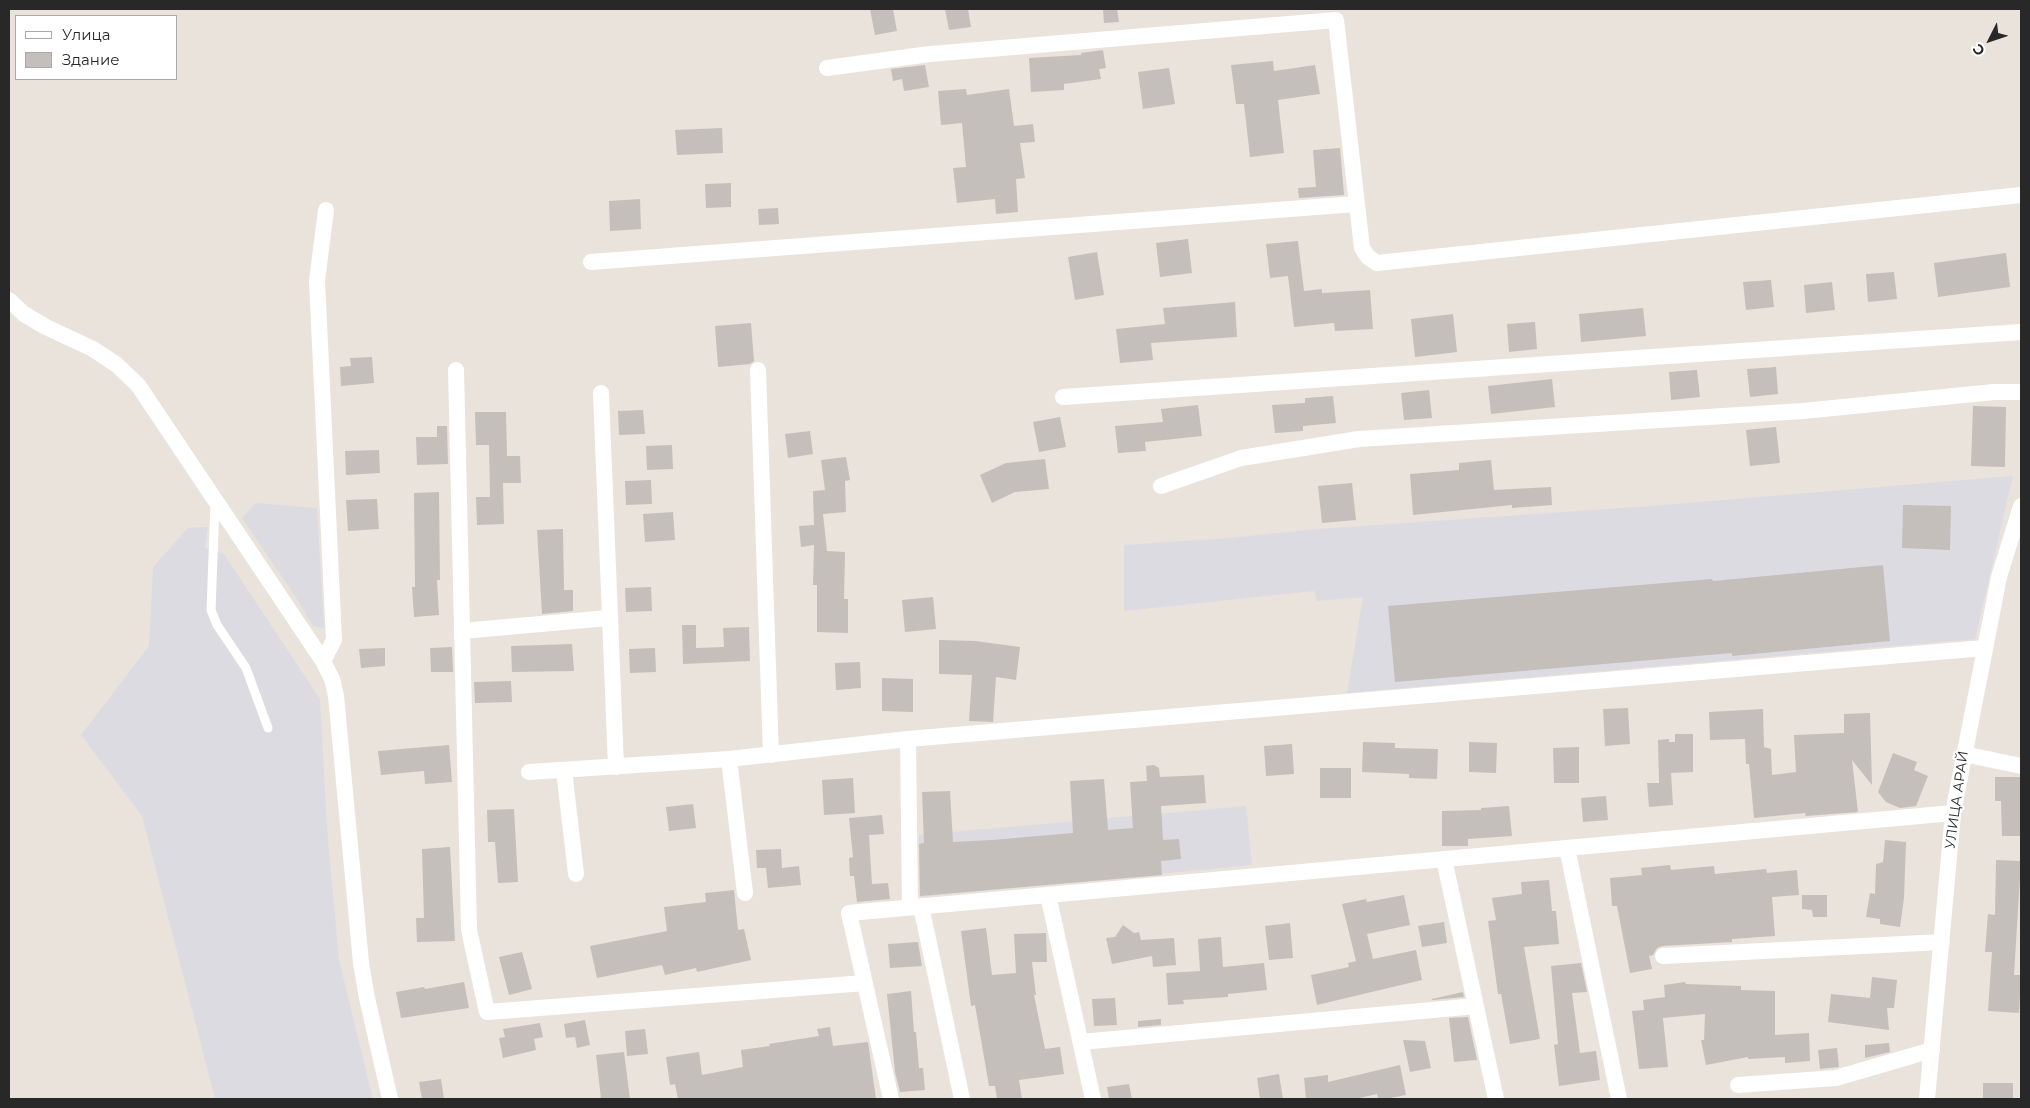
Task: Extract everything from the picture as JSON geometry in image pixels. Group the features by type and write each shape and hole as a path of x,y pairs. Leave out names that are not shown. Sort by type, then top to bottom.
{"street":[{"path":"828,68 930,54 1336,20 1362,248 1368,257 1377,263 2021,195"},
{"path":"591,262 1356,204"},
{"path":"323,661 334,640 317,281 326,210"},
{"path":"9,300 24,314 46,327 93,349 117,364 138,385 323,661 332,679 336,696 362,963 367,998 390,1099"},
{"path":"1063,397 2021,332"},
{"path":"456,370 469,930 487,1012 865,983"},
{"path":"758,370 771,754"},
{"path":"1161,486 1240,458 1359,440 1803,411 1994,392 2021,392"},
{"path":"601,393 608,618 616,766"},
{"name":"УЛИЦА АРАЙ","path":"1927,1099 1953,813 1999,577 2015,545 2021,506"},
{"path":"462,631 608,618"},
{"path":"529,772 729,759 908,739 1984,648"},
{"path":"908,739 916,907 962,1099"},
{"path":"1964,754 2021,766"},
{"path":"729,759 745,893"},
{"path":"564,770 576,874"},
{"path":"891,1099 849,913 1953,813"},
{"path":"1567,848 1619,1099"},
{"path":"1444,859 1496,1099"},
{"path":"1048,895 1093,1099"},
{"path":"1663,956 1942,942"},
{"path":"1081,1042 1476,1006"},
{"path":"1738,1085 1836,1078 1932,1050"}],"lane":[{"path":"215,501 211,610 216,625 246,668 268,728"}],"shaded area":[{"path":"2013,476 1975,639 1347,693 1363,597 1317,601 1314,591 1124,611 1124,545 1229,538 1318,529 1651,506"},
{"path":"256,503 317,508 324,628 313,626 242,518"},
{"path":"208,527 205,548 224,554 320,699 327,828 339,960 373,1099 215,1099 142,816 81,735 149,646 153,567 188,528"},
{"path":"1246,806 1252,865 920,897 919,835"}],"building":[{"path":"870,9 893,9 897,31 875,35"},
{"path":"945,9 968,9 971,27 949,30"},
{"path":"1103,9 1117,9 1119,22 1104,23"},
{"path":"1103,50 1106,68 1099,69 1101,79 1064,84 1064,90 1031,92 1029,58 1081,55 1081,53"},
{"path":"1273,61 1274,71 1315,65 1320,94 1278,100 1284,153 1250,157 1244,104 1236,104 1231,65"},
{"path":"925,65 929,87 904,91 902,79 893,81 891,69"},
{"path":"1169,68 1175,104 1143,109 1138,72"},
{"path":"966,89 967,95 1009,89 1014,126 1033,124 1035,142 1020,143 1025,178 1016,179 1018,212 996,214 995,199 957,203 953,168 966,167 962,123 941,125 938,91"},
{"path":"722,128 723,153 677,155 675,130"},
{"path":"1340,148 1344,195 1299,198 1298,188 1316,187 1313,150"},
{"path":"731,183 731,207 706,208 705,184"},
{"path":"640,199 641,229 610,231 609,201"},
{"path":"778,208 779,224 759,225 758,209"},
{"path":"1188,239 1192,273 1160,277 1156,243"},
{"path":"1298,241 1304,291 1322,289 1322,293 1370,290 1373,329 1335,331 1334,323 1294,327 1288,276 1270,278 1266,244"},
{"path":"1097,252 1104,295 1075,300 1068,257"},
{"path":"2006,253 2010,287 1938,297 1934,263"},
{"path":"1894,272 1897,299 1868,302 1866,274"},
{"path":"1771,280 1774,307 1746,310 1743,282"},
{"path":"1832,282 1835,310 1806,313 1804,285"},
{"path":"1235,302 1237,337 1151,343 1153,360 1120,363 1116,329 1165,324 1163,308"},
{"path":"1643,308 1646,336 1581,342 1579,314"},
{"path":"1453,314 1457,352 1415,357 1411,319"},
{"path":"1535,322 1537,349 1509,352 1507,324"},
{"path":"751,323 754,361 750,364 718,367 715,326"},
{"path":"372,357 374,383 341,386 340,367 351,366 350,358"},
{"path":"1776,367 1778,394 1750,397 1747,369"},
{"path":"1697,370 1700,397 1671,400 1669,372"},
{"path":"1552,379 1555,407 1491,414 1488,386"},
{"path":"1429,390 1432,418 1404,420 1401,393"},
{"path":"1333,396 1336,423 1303,426 1303,431 1275,433 1272,405 1305,403 1305,398"},
{"path":"1198,405 1202,436 1145,442 1146,451 1118,453 1115,426 1163,422 1161,409"},
{"path":"1973,406 2006,407 2005,467 1971,466"},
{"path":"643,410 645,434 619,435 618,411"},
{"path":"475,412 506,412 507,456 520,456 521,483 503,483 504,524 477,525 476,497 490,497 489,445 476,445"},
{"path":"1060,417 1066,447 1039,452 1033,422"},
{"path":"437,426 447,426 448,464 417,465 416,437 437,437"},
{"path":"1776,427 1780,463 1750,466 1746,430"},
{"path":"810,431 813,454 788,458 785,434"},
{"path":"672,445 673,469 647,470 646,446"},
{"path":"379,450 380,473 346,475 345,451"},
{"path":"846,457 850,480 845,481 846,512 823,514 827,551 845,552 844,599 848,599 848,633 817,632 817,585 813,585 814,545 801,547 799,526 814,525 813,491 825,490 821,460"},
{"path":"1045,459 1049,489 1015,492 992,503 980,475 1006,463"},
{"path":"1491,460 1494,490 1551,487 1552,505 1512,508 1512,505 1413,515 1410,474 1459,470 1459,463"},
{"path":"651,480 652,504 626,505 625,481"},
{"path":"1352,483 1356,520 1322,523 1318,486"},
{"path":"439,492 440,580 437,580 439,615 414,617 412,587 415,587 414,493"},
{"path":"377,499 379,529 348,531 346,500"},
{"path":"1903,505 1951,506 1950,550 1902,548"},
{"path":"673,512 675,540 645,542 643,514"},
{"path":"563,529 564,590 573,590 573,611 542,614 537,530"},
{"path":"1883,565 1890,641 1732,656 1732,653 1395,682 1388,606 1712,579 1713,581"},
{"path":"651,587 652,611 626,612 625,588"},
{"path":"933,597 936,629 905,632 902,600"},
{"path":"682,625 696,625 696,648 724,647 723,628 749,627 750,661 683,664"},
{"path":"939,640 975,641 1020,647 1016,680 996,677 993,722 969,721 972,675 939,674"},
{"path":"572,644 574,671 512,672 511,646"},
{"path":"452,647 453,672 431,672 430,648"},
{"path":"385,648 385,666 361,668 359,649"},
{"path":"655,648 656,672 630,673 629,649"},
{"path":"860,662 861,688 836,690 835,663"},
{"path":"882,678 913,679 913,712 882,711"},
{"path":"511,681 512,702 475,703 474,682"},
{"path":"1628,708 1630,744 1605,746 1603,709"},
{"path":"1763,709 1764,747 1771,749 1772,775 1796,772 1794,735 1844,733 1844,714 1870,713 1872,785 1852,760 1858,812 1806,816 1805,813 1754,818 1749,764 1746,764 1745,739 1710,740 1709,712"},
{"path":"1675,734 1693,734 1693,772 1671,773 1673,805 1649,807 1647,783 1659,783 1658,740 1669,739 1669,742 1675,742"},
{"path":"1363,742 1395,743 1395,748 1438,749 1437,779 1409,778 1409,774 1362,772"},
{"path":"1469,742 1497,743 1496,773 1469,772"},
{"path":"1292,744 1294,774 1266,776 1264,746"},
{"path":"449,745 452,782 425,784 424,771 381,775 378,751"},
{"path":"1579,747 1579,783 1554,783 1553,748"},
{"path":"1893,753 1917,762 1914,770 1928,776 1916,806 1900,808 1886,802 1878,792"},
{"path":"1154,765 1159,768 1160,777 1204,775 1206,803 1161,806 1163,840 1179,839 1181,859 1161,861 1162,875 920,896 919,844 924,843 922,792 950,791 953,842 1073,833 1070,781 1104,779 1108,830 1133,828 1130,782 1147,781 1146,766"},
{"path":"1320,768 1351,768 1351,798 1320,798"},
{"path":"1995,777 2021,777 2021,836 2002,836 2001,801 1995,801"},
{"path":"853,778 855,813 824,815 822,780"},
{"path":"1606,796 1608,820 1583,822 1581,798"},
{"path":"693,804 696,828 669,831 666,807"},
{"path":"1509,806 1512,836 1468,839 1468,846 1442,846 1442,811 1481,810 1481,808"},
{"path":"514,809 518,882 498,883 495,842 488,842 487,810"},
{"path":"882,815 884,834 869,835 872,884 888,883 890,899 857,902 854,876 850,876 849,858 853,857 849,818"},
{"path":"1885,840 1906,842 1904,898 1900,927 1880,924 1880,919 1866,917 1870,893 1875,894 1876,864 1883,862"},
{"path":"450,847 455,941 417,942 416,918 424,918 422,849"},
{"path":"781,849 782,868 799,866 801,885 768,888 766,868 757,868 756,850"},
{"path":"1996,860 2021,861 2014,975 2021,975 2019,1013 1988,1011 1992,952 1985,952 1988,914 1995,915"},
{"path":"1670,865 1671,870 1714,866 1715,874 1766,869 1767,873 1797,870 1799,895 1772,897 1775,936 1732,939 1732,942 1662,946 1657,948 1653,955 1649,956 1652,969 1630,973 1617,906 1612,906 1610,878 1642,875 1641,868"},
{"path":"1549,880 1552,911 1556,911 1559,944 1524,947 1540,1039 1510,1044 1501,994 1498,994 1488,921 1496,920 1492,898 1522,894 1521,882"},
{"path":"734,890 738,930 744,929 751,960 697,972 696,968 665,975 662,965 597,978 590,946 667,931 664,907 706,902 705,893"},
{"path":"1404,895 1410,925 1367,934 1373,959 1416,950 1422,980 1317,1005 1311,975 1349,967 1348,963 1356,961 1342,904 1366,899 1367,902"},
{"path":"1802,895 1827,895 1827,917 1813,917 1812,910 1802,909"},
{"path":"1444,922 1447,943 1422,947 1418,926"},
{"path":"1290,923 1293,958 1269,960 1265,926"},
{"path":"1123,925 1134,933 1139,932 1141,940 1174,938 1176,965 1153,967 1152,956 1112,964 1106,938 1115,937"},
{"path":"986,928 992,975 1016,973 1014,934 1046,933 1047,962 1032,962 1036,995 1034,995 1045,1049 1060,1047 1064,1074 1019,1080 1022,1099 997,1099 995,1086 989,1086 975,1005 971,1006 961,931"},
{"path":"1221,937 1223,967 1264,963 1267,990 1228,994 1228,997 1183,1000 1184,1004 1168,1005 1166,973 1200,971 1198,939"},
{"path":"918,942 922,966 890,968 888,944"},
{"path":"522,952 532,989 509,995 499,957"},
{"path":"1581,963 1587,992 1572,993 1580,1053 1596,1051 1600,1080 1559,1086 1554,1045 1558,1044 1551,966"},
{"path":"1872,977 1897,980 1894,1008 1887,1008 1889,1030 1828,1022 1831,994 1870,998"},
{"path":"464,982 469,1008 401,1018 396,992"},
{"path":"1685,982 1686,984 1741,986 1741,990 1775,991 1775,1035 1809,1033 1810,1061 1785,1063 1785,1057 1748,1059 1748,1057 1706,1065 1701,1040 1704,1040 1705,1014 1663,1018 1668,1067 1639,1069 1632,1011 1644,1010 1643,1000 1665,997 1664,985"},
{"path":"911,991 919,1068 923,1068 925,1090 900,1092 895,1072 887,994"},
{"path":"1463,992 1464,997 1432,1000 1432,999"},
{"path":"1115,998 1117,1025 1094,1026 1092,999"},
{"path":"1468,1017 1477,1060 1454,1062 1449,1018"},
{"path":"1161,1019 1161,1025 1138,1027 1138,1021"},
{"path":"585,1020 590,1045 577,1048 575,1037 566,1038 564,1024"},
{"path":"540,1023 543,1037 534,1039 536,1050 503,1058 499,1038 505,1037 503,1029"},
{"path":"830,1027 833,1046 868,1042 876,1099 678,1099 675,1084 670,1085 666,1057 699,1052 702,1075 743,1067 741,1050 819,1036 817,1029"},
{"path":"645,1029 648,1054 627,1056 625,1031"},
{"path":"1403,1040 1425,1041 1431,1068 1410,1072"},
{"path":"1889,1043 1890,1052 1865,1058 1865,1045"},
{"path":"1837,1048 1839,1067 1820,1069 1818,1050"},
{"path":"624,1052 630,1099 601,1099 596,1055"},
{"path":"1400,1065 1406,1095 1385,1099 1378,1099 1377,1094 1355,1099 1306,1099 1304,1078 1328,1075 1328,1082"},
{"path":"1279,1074 1283,1099 1260,1099 1257,1078"},
{"path":"441,1079 444,1099 422,1099 419,1082"},
{"path":"1983,1083 2013,1083 2013,1099 1983,1099"},
{"path":"1129,1084 1132,1099 1109,1099 1107,1087"}]}
